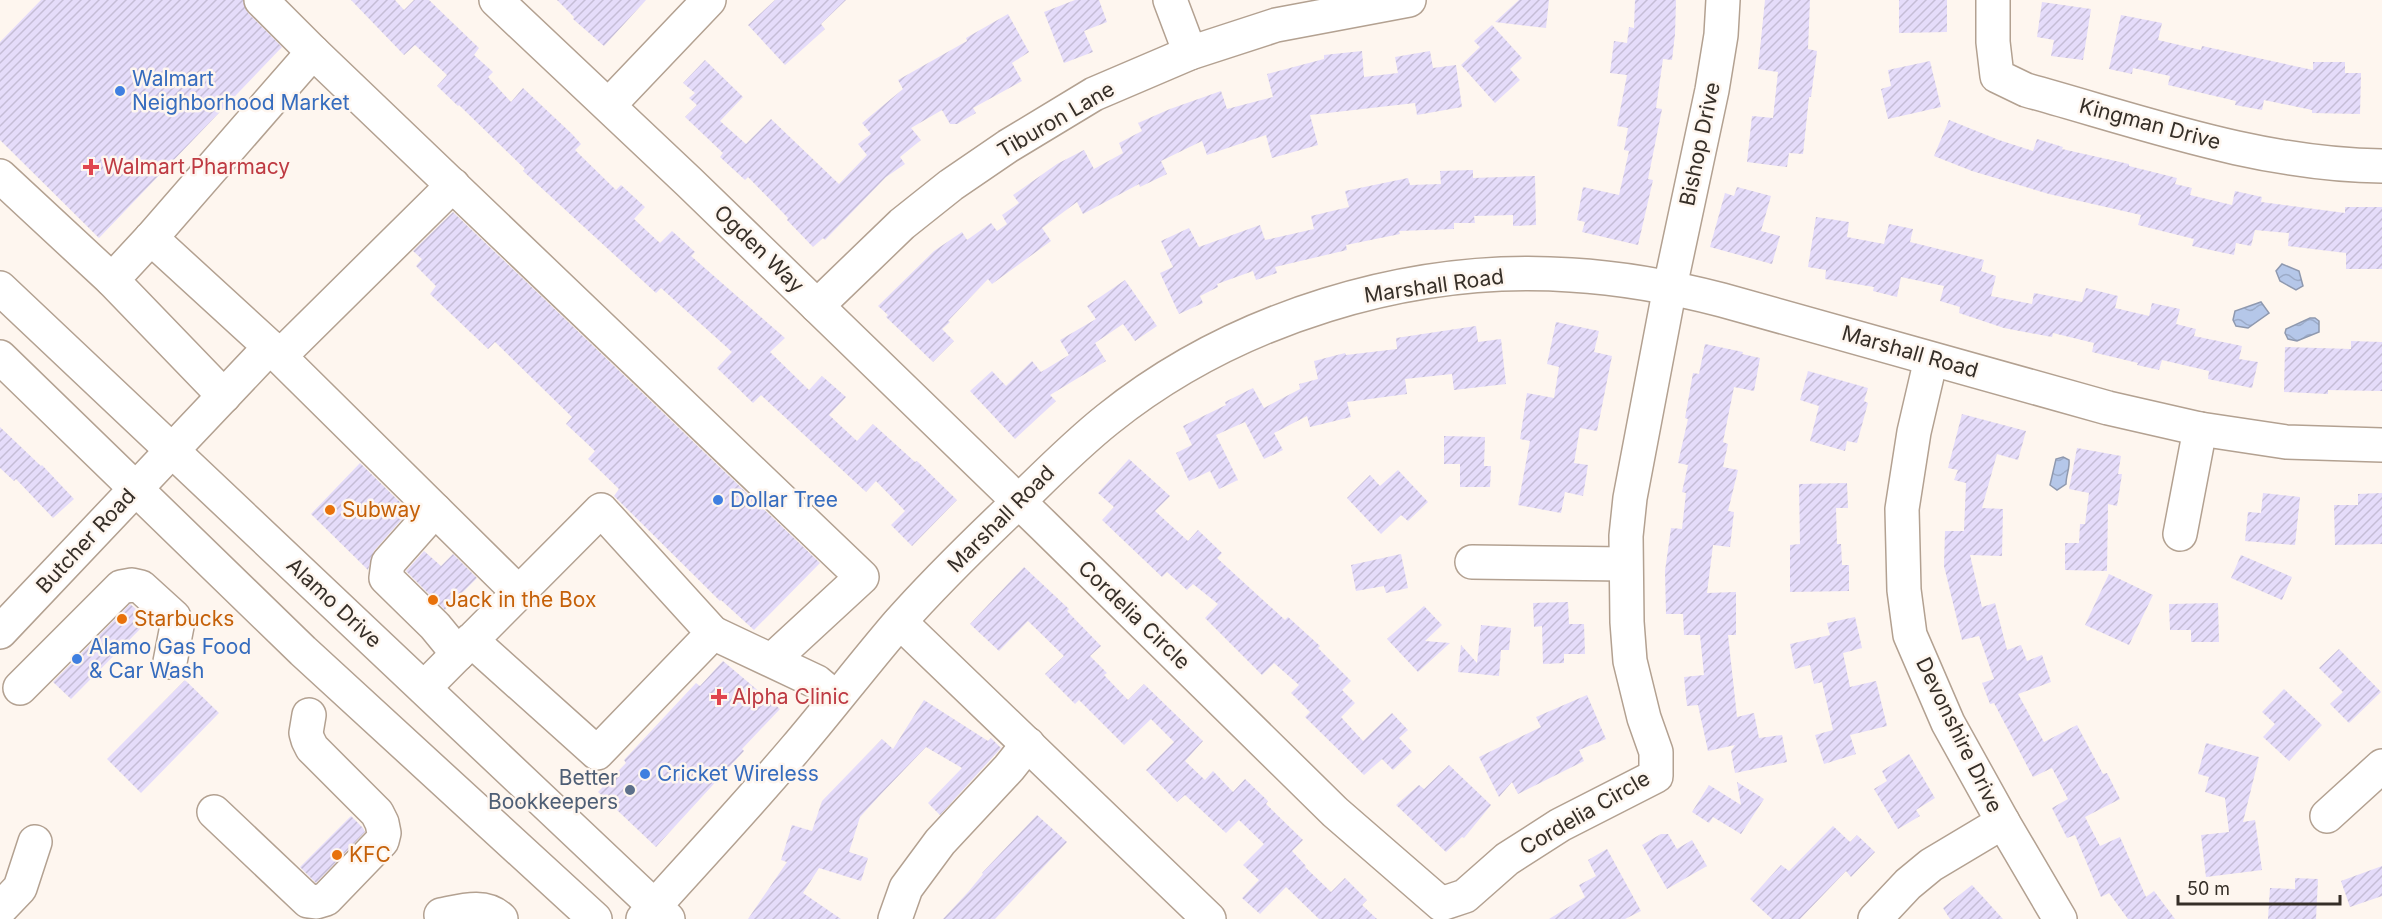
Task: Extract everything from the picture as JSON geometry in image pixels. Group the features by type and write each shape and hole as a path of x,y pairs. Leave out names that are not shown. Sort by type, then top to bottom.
{"street":[{"path":"261,0 862,577 771,660"},
{"name":"Ogden Way","path":"496,0 609,105 1018,502"},
{"path":"609,105 709,0"},
{"path":"1170,0 1190,54"},
{"name":"Tiburon Lane","path":"817,306 902,224 951,185 1008,146 1094,94 1190,54 1276,25 1409,0"},
{"name":"Bishop Drive","path":"1670,287 1712,90 1724,0"},
{"name":"Kingman Drive","path":"1993,0 1993,42 1997,76 2026,90 2252,152 2303,161 2382,166"},
{"path":"112,280 314,52"},
{"path":"0,176 112,280 224,396"},
{"name":"Butcher Road","path":"0,632 224,396 453,185"},
{"path":"151,238 275,351 519,592"},
{"name":"Marshall Road","path":"655,915 900,622 1068,453 1147,391 1187,366 1249,334 1313,309 1410,285 1493,275 1569,274 1670,287 2108,408 2200,429 2286,442 2382,445"},
{"name":"Cordelia Circle","path":"1018,502 1335,812 1441,904 1465,897 1507,859 1560,825 1656,776 1656,752 1644,718 1630,661 1626,622 1625,564 1630,498 1670,287"},
{"name":"Alamo Drive","path":"0,288 424,688 655,915"},
{"path":"0,357 303,651 595,919"},
{"name":"Devonshire Drive","path":"1931,358 1914,432 1902,509 1904,590 1910,635 1948,723 2060,919"},
{"path":"2180,534 2200,429"},
{"path":"435,510 388,563 386,578 435,626 465,647 597,753 713,633"},
{"path":"424,688 601,510 713,633 817,682 836,698"},
{"path":"1472,562 1625,564"},
{"path":"20,688 121,588 132,585 141,587 174,617 177,626 170,663"},
{"path":"900,622 1209,919"},
{"path":"214,812 308,901 316,902 326,899 382,841 384,833 377,813 312,748 306,733 309,715"},
{"path":"896,919 906,888 940,842 1009,768 1028,744"},
{"path":"2327,816 2382,766"},
{"path":"1875,919 1908,884 1931,865 2003,822"},
{"path":"0,909 20,888 35,842"},
{"path":"441,915 481,909 495,913 501,919"}],"water":[{"path":"2282,264 2299,271 2303,286 2296,290 2280,281 2276,271"},
{"path":"2261,302 2269,313 2248,328 2236,326 2233,320 2235,311"},
{"path":"2310,318 2319,321 2319,332 2297,341 2288,339 2286,329"},
{"path":"2063,457 2069,460 2066,484 2057,490 2050,485 2056,459"}],"building":[{"name":"Walmart Neighborhood Market","path":"41,0 243,0 248,13 282,47 99,238 0,140 0,42"},
{"path":"351,0 395,0 404,10 414,0 429,0 479,48 474,55 493,72 488,77 511,102 523,88 572,134 581,144 575,150 616,190 621,185 645,207 634,219 660,243 672,231 695,252 691,256 785,338 770,352 809,390 822,376 846,397 829,415 857,441 873,424 915,462 917,461 957,500 912,546 891,525 905,511 876,481 866,492 761,395 753,403 717,368 732,352 661,288 656,293 523,171 525,169 437,86 447,75 415,45 404,55"},
{"path":"557,0 646,0 604,46 573,19 574,17"},
{"path":"775,0 846,0 821,24 825,29 785,65 748,25"},
{"path":"1075,0 1099,0 1107,22 1084,31 1093,52 1064,63 1044,12"},
{"path":"1519,0 1549,0 1546,28 1495,22"},
{"path":"1635,0 1676,0 1672,60 1663,59 1656,108 1662,109 1648,179 1653,180 1638,245 1582,232 1585,222 1577,220 1583,187 1619,195 1629,151 1624,150 1628,128 1617,126 1627,75 1610,73 1614,41 1627,43 1629,27 1634,28"},
{"path":"1765,0 1810,0 1808,49 1817,51 1803,154 1789,153 1787,167 1747,162 1752,116 1773,118 1778,72 1758,69"},
{"path":"1899,0 1947,0 1947,32 1899,33"},
{"path":"2042,2 2091,9 2083,60 2051,56 2054,40 2037,37"},
{"path":"1008,14 1029,52 1012,63 1022,81 973,108 976,113 957,124 950,124 942,110 911,128 921,140 900,157 905,164 886,177 825,240 823,238 813,247 748,177 745,180 720,157 723,153 685,117 697,105 689,98 695,93 683,83 705,60 743,97 720,121 746,144 771,119 839,184 867,155 858,144 871,134 862,123 903,89 898,80 967,41 966,38"},
{"path":"2121,15 2162,23 2158,40 2201,50 2202,46 2313,70 2313,62 2345,62 2345,73 2361,73 2360,114 2312,113 2312,110 2264,100 2262,110 2235,105 2236,101 2168,85 2170,76 2133,68 2132,74 2109,69"},
{"path":"1492,25 1522,58 1510,69 1520,80 1495,103 1461,65 1480,47 1474,41"},
{"path":"1362,51 1364,77 1398,73 1395,57 1430,51 1433,68 1456,65 1462,107 1417,115 1415,103 1310,115 1318,145 1272,158 1266,135 1207,155 1202,141 1161,161 1167,174 1140,187 1139,184 1083,214 1077,202 1042,228 1051,241 992,284 988,279 942,329 954,341 933,362 886,317 888,315 878,306 934,251 962,232 967,240 991,223 997,231 1007,224 1002,215 1019,203 1013,195 1057,164 1084,150 1094,169 1123,153 1119,143 1142,131 1138,123 1221,91 1227,109 1273,97 1267,74 1324,59 1324,55"},
{"path":"1930,61 1941,107 1888,119 1881,89 1891,86 1888,70"},
{"path":"1949,120 2033,151 2037,139 2063,147 2062,149 2129,164 2129,166 2177,178 2175,184 2192,188 2190,195 2232,205 2235,191 2262,197 2261,202 2345,213 2345,207 2382,207 2382,269 2346,269 2346,253 2288,246 2289,233 2255,230 2251,246 2236,243 2234,255 2192,246 2194,239 2138,225 2141,215 2049,194 1972,171 1934,156"},
{"path":"1473,170 1473,178 1535,176 1536,225 1513,226 1513,215 1474,216 1475,223 1454,223 1454,229 1399,231 1400,234 1346,245 1347,250 1275,267 1277,273 1256,280 1253,271 1217,284 1218,287 1200,296 1203,303 1179,314 1160,273 1173,267 1161,241 1189,228 1199,247 1260,225 1265,240 1314,229 1311,216 1349,207 1345,191 1408,178 1410,185 1441,184 1440,171"},
{"path":"1737,187 1771,196 1761,231 1780,236 1772,264 1710,247 1725,193 1734,196"},
{"path":"453,212 820,563 754,630 720,601 614,496 619,489 588,459 595,451 566,424 572,417 495,342 488,349 430,294 436,286 416,266 422,259 413,251"},
{"path":"1816,217 1849,222 1847,237 1884,244 1889,224 1913,229 1910,242 1984,260 1981,271 1996,276 1991,296 2032,304 2034,293 2082,302 2086,288 2118,296 2115,308 2149,316 2152,303 2180,309 2176,324 2196,329 2194,336 2242,346 2239,359 2258,362 2252,388 2208,379 2209,371 2162,360 2159,370 2137,365 2138,363 2092,352 2094,343 2053,333 2052,337 2004,328 1959,313 1960,307 1940,301 1944,286 1901,277 1897,297 1873,291 1874,287 1825,279 1826,270 1808,267"},
{"path":"1125,280 1157,326 1135,341 1123,324 1095,343 1106,361 1050,395 1056,401 1015,439 970,391 992,371 1006,386 1032,361 1041,372 1069,355 1060,340 1096,319 1087,306"},
{"path":"1556,322 1599,331 1594,352 1612,356 1597,431 1580,428 1574,463 1588,465 1583,496 1565,492 1561,513 1518,505 1530,441 1520,439 1527,393 1554,398 1559,367 1547,364"},
{"path":"1476,326 1478,342 1501,339 1506,384 1454,390 1452,374 1405,379 1407,394 1347,402 1351,417 1310,427 1307,416 1274,433 1283,450 1264,459 1245,422 1216,435 1238,480 1219,489 1210,471 1189,481 1176,453 1192,445 1183,426 1226,405 1225,402 1253,388 1264,408 1300,389 1299,384 1318,379 1314,361 1345,353 1346,355 1397,349 1396,338"},
{"path":"2351,341 2382,342 2382,391 2328,390 2328,394 2284,392 2285,347 2351,349"},
{"path":"1705,344 1760,358 1754,391 1734,387 1723,442 1728,444 1723,467 1738,470 1728,511 1734,512 1730,547 1713,545 1707,593 1736,592 1736,635 1728,635 1737,717 1754,713 1759,738 1782,735 1787,762 1735,773 1731,751 1735,745 1708,751 1698,705 1687,706 1684,677 1704,675 1700,635 1684,635 1683,614 1666,614 1665,571 1671,528 1682,529 1686,493 1682,492 1688,465 1678,463 1688,419 1685,418 1693,373 1699,374"},
{"path":"1808,371 1868,388 1864,401 1868,403 1857,443 1847,441 1845,451 1810,441 1819,406 1800,400"},
{"path":"1962,414 2026,431 2018,460 1997,454 1982,508 2003,509 2002,556 1970,555 1982,607 1995,603 2007,650 2021,645 2027,661 2042,655 2051,682 2018,694 2044,742 2077,725 2103,774 2107,773 2120,799 2085,817 2100,846 2120,837 2146,897 2154,891 2175,919 2128,919 2109,893 2101,897 2075,835 2067,838 2052,808 2068,799 2052,768 2033,777 1994,703 1990,704 1982,683 1994,679 1979,636 1962,640 1944,566 1945,531 1964,531 1966,483 1954,480 1958,470 1948,468"},
{"path":"0,427 42,465 74,499 53,518 16,479 14,481 0,468"},
{"path":"1444,436 1485,437 1484,466 1491,466 1490,487 1460,487 1460,464 1444,464"},
{"path":"2077,448 2121,456 2118,474 2122,474 2117,506 2108,504 2107,571 2065,570 2065,543 2079,543 2080,524 2085,524 2089,493 2069,489"},
{"path":"1129,459 1170,496 1155,511 1188,541 1198,530 1222,553 1217,558 1285,620 1288,617 1320,646 1318,648 1351,681 1342,690 1355,703 1341,717 1363,741 1392,713 1408,730 1399,738 1412,752 1393,770 1382,759 1364,775 1305,717 1310,712 1291,693 1299,685 1274,663 1262,675 1205,618 1218,604 1193,584 1187,590 1167,572 1162,577 1102,520 1114,507 1098,493"},
{"path":"360,463 409,511 374,551 368,570 311,514"},
{"path":"1398,470 1428,502 1408,521 1401,515 1381,534 1347,498 1370,475 1380,486"},
{"path":"1847,483 1848,508 1836,508 1837,544 1841,544 1842,565 1849,565 1849,591 1790,592 1790,545 1800,544 1799,484"},
{"path":"2263,493 2300,497 2295,545 2245,541 2248,512 2261,513"},
{"path":"2382,493 2382,544 2335,545 2334,505 2358,505 2358,494"},
{"path":"424,551 441,566 453,554 477,578 445,610 406,571"},
{"path":"1401,554 1408,588 1386,593 1384,586 1356,591 1351,565"},
{"path":"2241,555 2292,577 2282,600 2231,578"},
{"path":"1024,567 1069,609 1067,611 1101,646 1090,656 1107,673 1104,675 1128,700 1144,684 1203,741 1185,761 1205,780 1213,771 1233,792 1245,779 1268,801 1266,804 1303,840 1292,851 1305,867 1331,892 1345,878 1367,900 1362,905 1377,919 1319,919 1286,887 1260,914 1242,898 1259,880 1243,865 1264,844 1239,820 1226,833 1185,795 1177,802 1146,770 1174,742 1151,719 1124,745 1079,700 1075,704 1045,674 1064,656 1028,621 999,651 970,624"},
{"path":"2109,574 2153,595 2129,645 2085,625"},
{"path":"1568,602 1569,624 1584,624 1585,654 1564,654 1564,663 1543,664 1542,626 1534,627 1533,603"},
{"path":"2218,603 2219,642 2191,642 2191,630 2170,630 2169,604"},
{"path":"130,604 149,620 71,699 53,682"},
{"path":"1424,606 1442,625 1425,641 1450,643 1418,672 1387,639"},
{"path":"1855,617 1862,648 1843,653 1850,687 1876,681 1887,726 1850,735 1856,754 1824,764 1815,735 1833,730 1822,682 1814,684 1810,665 1795,669 1790,644 1830,635 1827,623"},
{"path":"1481,625 1511,628 1509,650 1501,650 1499,676 1458,672 1461,645 1477,663"},
{"path":"2339,649 2381,692 2349,723 2330,704 2343,692 2319,668"},
{"path":"723,661 780,709 656,847 598,792 626,763 624,760 696,683 700,686"},
{"path":"185,680 219,713 141,793 107,759"},
{"path":"2284,689 2322,725 2289,761 2263,737 2275,724 2262,712"},
{"path":"1587,695 1606,739 1579,750 1584,761 1518,794 1512,782 1499,797 1479,757 1541,727 1536,717"},
{"path":"924,700 988,741 991,738 1001,748 940,815 928,803 962,768 926,747 880,795 860,817 849,852 868,858 861,881 819,868 803,893 841,919 748,919 787,862 781,860 792,825 812,831 822,801 882,739 893,749"},
{"path":"2206,743 2259,757 2243,822 2255,820 2262,870 2206,877 2201,835 2229,832 2225,798 2205,792 2209,777 2198,774"},
{"path":"1909,754 1935,798 1916,810 1920,816 1898,829 1874,789 1887,781 1882,771"},
{"path":"1449,765 1491,805 1464,838 1462,837 1446,852 1396,805 1419,785 1424,789"},
{"path":"1737,782 1764,799 1741,834 1713,817 1709,823 1692,812 1709,785 1741,805"},
{"path":"1037,815 1067,842 995,919 943,919 982,873"},
{"path":"351,816 365,832 316,883 300,867"},
{"path":"1833,826 1850,842 1857,835 1875,852 1851,877 1846,871 1800,919 1772,919 1750,899 1781,865 1789,871"},
{"path":"1661,834 1668,834 1677,849 1692,840 1707,866 1667,889 1642,845"},
{"path":"1607,849 1641,911 1625,919 1549,919 1585,897 1579,885 1596,876 1588,860"},
{"path":"2382,866 2382,896 2350,907 2341,881"},
{"path":"2295,878 2318,879 2316,919 2268,919 2270,888 2295,889"},
{"path":"1972,885 2003,919 1950,919 1943,908"}],"place":[{"name":"Walmart Neighborhood Market","path":"120,91"},
{"name":"Walmart Pharmacy","path":"91,167"},
{"name":"Dollar Tree","path":"718,500"},
{"name":"Subway","path":"330,510"},
{"name":"Jack in the Box","path":"433,600"},
{"name":"Starbucks","path":"122,619"},
{"name":"Alamo Gas Food & Car Wash","path":"77,659"},
{"name":"Alpha Clinic","path":"719,697"},
{"name":"Cricket Wireless","path":"645,774"},
{"name":"Better Bookkeepers","path":"630,790"},
{"name":"KFC","path":"337,855"}]}
